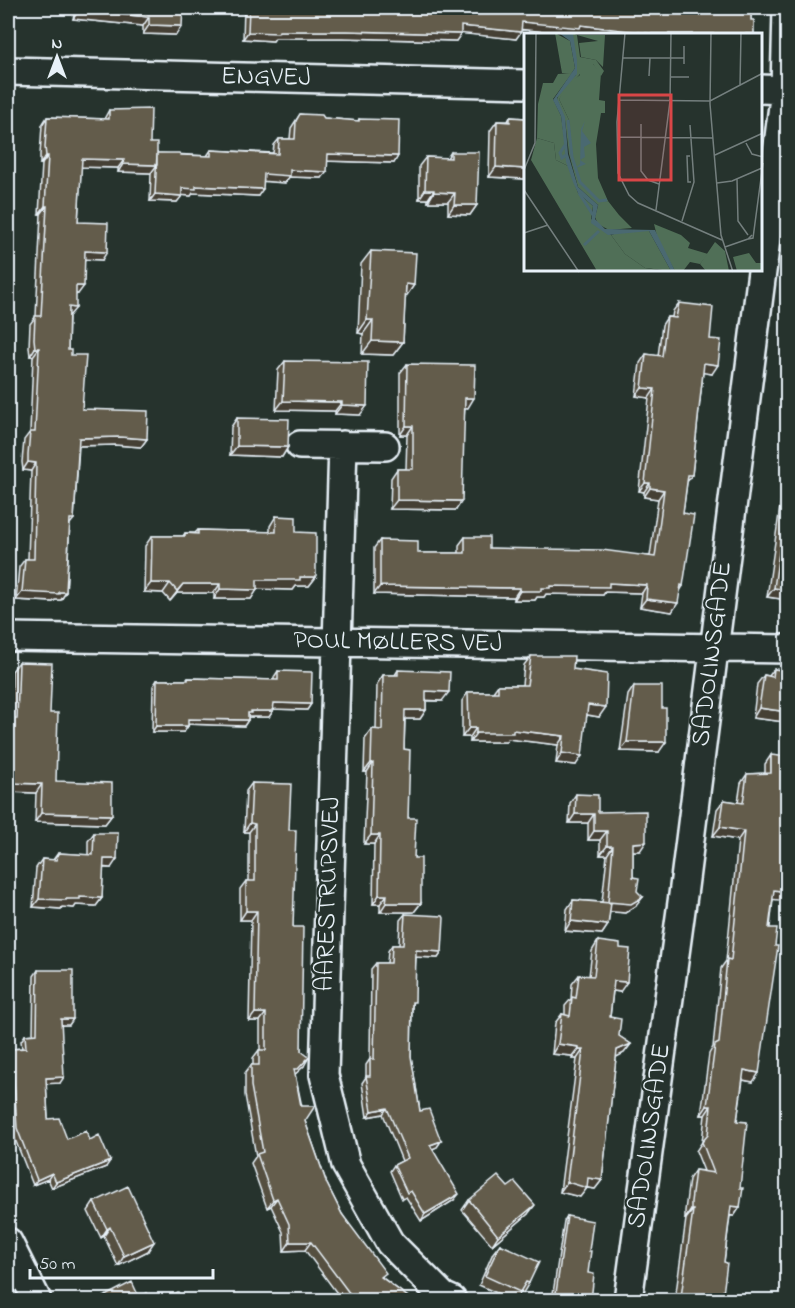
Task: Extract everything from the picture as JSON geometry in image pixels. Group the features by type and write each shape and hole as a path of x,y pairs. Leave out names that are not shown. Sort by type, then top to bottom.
{"street":[{"name":"SADOLINSGADE","path":"762,230 787,8"},
{"name":"ENGVEJ","path":"8,72 524,84"},
{"name":"SADOLINSGADE","path":"628,1300 714,648 757,272"},
{"path":"300,445 385,446"},
{"name":"AARESTRUPSVEJ","path":"343,446 324,1075 346,1165 390,1243 443,1296 452,1300"},
{"name":"POUL MØLLERS VEJ","path":"8,637 788,649"},
{"path":"8,1242 37,1300"}],"building":[{"path":"80,8 183,8 182,26 149,25 149,17 79,10"},
{"path":"249,8 751,8 751,20 754,20 754,33 644,33 581,25 580,28 522,22 521,32 461,26 461,34 347,31 248,32"},
{"path":"151,109 150,143 157,143 157,165 123,164 124,160 82,159 78,222 108,223 107,252 85,251 84,286 76,286 76,308 69,307 68,350 71,350 71,355 86,355 82,409 148,411 147,439 79,438 74,519 70,519 66,592 59,592 59,594 22,592 25,559 34,559 36,463 28,462 28,454 30,432 35,432 39,348 35,348 34,339 35,316 41,316 47,206 45,206 48,156 46,156 45,147 47,117 109,119 109,110"},
{"path":"300,114 359,121 359,119 399,120 398,156 328,154 327,172 290,170 290,176 264,174 263,189 196,186 196,189 182,188 182,196 155,194 157,153 211,156 211,150 278,154 279,139 295,139 296,121"},
{"path":"510,117 524,118 524,169 496,167 497,121 510,122"},
{"path":"451,152 479,152 477,205 454,205 455,193 425,190 426,157 451,158"},
{"path":"371,251 416,253 414,285 406,284 403,342 372,341 373,320 367,320"},
{"path":"679,303 713,307 710,339 721,340 718,365 704,363 692,475 688,475 683,513 694,515 683,586 681,585 678,603 646,599 647,585 609,583 609,587 550,586 550,588 541,588 541,591 520,591 520,588 380,586 380,540 418,541 418,553 465,553 465,537 489,537 489,548 602,550 655,557 664,490 650,488 650,483 645,483 655,389 642,388 646,354 662,356 667,317 676,318"},
{"path":"285,361 368,362 367,406 342,405 342,402 283,401"},
{"path":"407,364 475,365 474,398 465,398 462,501 397,500 397,469 413,469 413,426 406,426"},
{"path":"237,418 289,419 288,447 237,446"},
{"path":"788,489 788,590 774,588"},
{"path":"276,516 296,517 296,532 316,533 316,577 300,577 300,580 257,580 257,590 220,589 220,584 183,584 177,591 170,583 151,583 152,536 185,536 185,533 198,534 198,530 276,532"},
{"path":"531,656 574,656 573,669 607,674 606,707 588,705 582,756 562,753 564,736 513,730 513,733 476,733 476,728 469,728 468,692 498,692 498,685 527,685"},
{"path":"19,662 52,663 50,713 58,713 56,781 112,783 112,815 41,813 42,784 8,783 9,719 17,719"},
{"path":"774,669 788,671 788,712 759,708 764,675 773,677"},
{"path":"398,670 450,672 449,692 426,691 426,710 405,710 404,749 410,750 408,818 416,818 414,858 421,858 421,903 386,903 387,895 379,895 380,835 371,835 372,729 382,730 383,675 398,675"},
{"path":"278,671 312,672 311,704 274,703 273,711 251,711 248,713 248,720 188,719 188,726 156,726 157,680 188,680 188,678 278,680"},
{"path":"634,686 662,686 662,708 666,708 666,742 627,742"},
{"path":"771,755 788,757 788,892 774,890 769,928 777,928 775,946 778,946 759,1073 744,1070 737,1121 747,1122 740,1188 743,1188 740,1207 731,1206 724,1262 727,1263 723,1294 719,1294 718,1300 692,1300 692,1298 681,1297 693,1210 691,1210 691,1202 695,1170 714,1173 702,1142 708,1135 711,1106 707,1106 715,1045 719,1043 727,959 731,960 744,831 720,827 724,800 743,803 747,774 771,773"},
{"path":"252,783 291,784 289,830 296,830 293,927 303,927 301,1051 309,1057 298,1069 294,1069 301,1106 315,1106 305,1121 327,1184 342,1214 386,1273 381,1277 412,1300 362,1300 356,1295 353,1298 311,1242 290,1242 289,1224 277,1198 273,1200 257,1154 263,1152 251,1086 251,1065 259,1065 259,1050 266,1050 266,1013 255,1013 257,911 246,911 246,881 255,881 255,824 250,823"},
{"path":"576,794 598,795 598,812 646,811 646,842 633,843 633,877 639,878 637,891 643,897 631,904 608,902 613,846 607,846 607,831 594,831 594,814 575,814"},
{"path":"94,833 118,833 117,859 104,859 102,898 39,899 42,859 57,860 58,853 93,855"},
{"path":"573,900 611,903 608,925 571,921"},
{"path":"405,914 443,916 444,918 442,952 416,950 411,1056 420,1111 429,1109 441,1141 430,1145 459,1194 425,1214 411,1191 407,1193 394,1165 408,1158 387,1108 372,1111 366,1076 370,1076 370,1059 374,1059 376,963 391,963 392,945 403,945"},
{"path":"598,941 620,944 620,948 630,949 627,982 614,981 610,1017 621,1019 619,1036 631,1044 617,1050 602,1180 588,1178 587,1188 567,1182 583,1050 579,1050 579,1047 558,1044 562,1014 570,1016 572,997 576,998 579,975 594,976"},
{"path":"38,970 73,970 73,1019 61,1019 64,1077 46,1078 48,1119 59,1118 67,1139 86,1131 90,1140 99,1135 110,1161 56,1182 52,1173 37,1180 17,1128 12,1049 26,1048 25,1035 37,1034"},
{"path":"498,1176 508,1187 515,1182 535,1205 498,1236 469,1200"},
{"path":"128,1186 154,1242 124,1256 110,1227 107,1229 94,1202"},
{"path":"567,1216 593,1221 588,1273 594,1274 591,1300 555,1300"},
{"path":"500,1244 539,1262 529,1283 526,1282 520,1292 485,1276"},
{"path":"132,1282 139,1297 147,1293 151,1300 105,1300 103,1297"},
{"path":"178,1292 182,1300 161,1300"}]}
